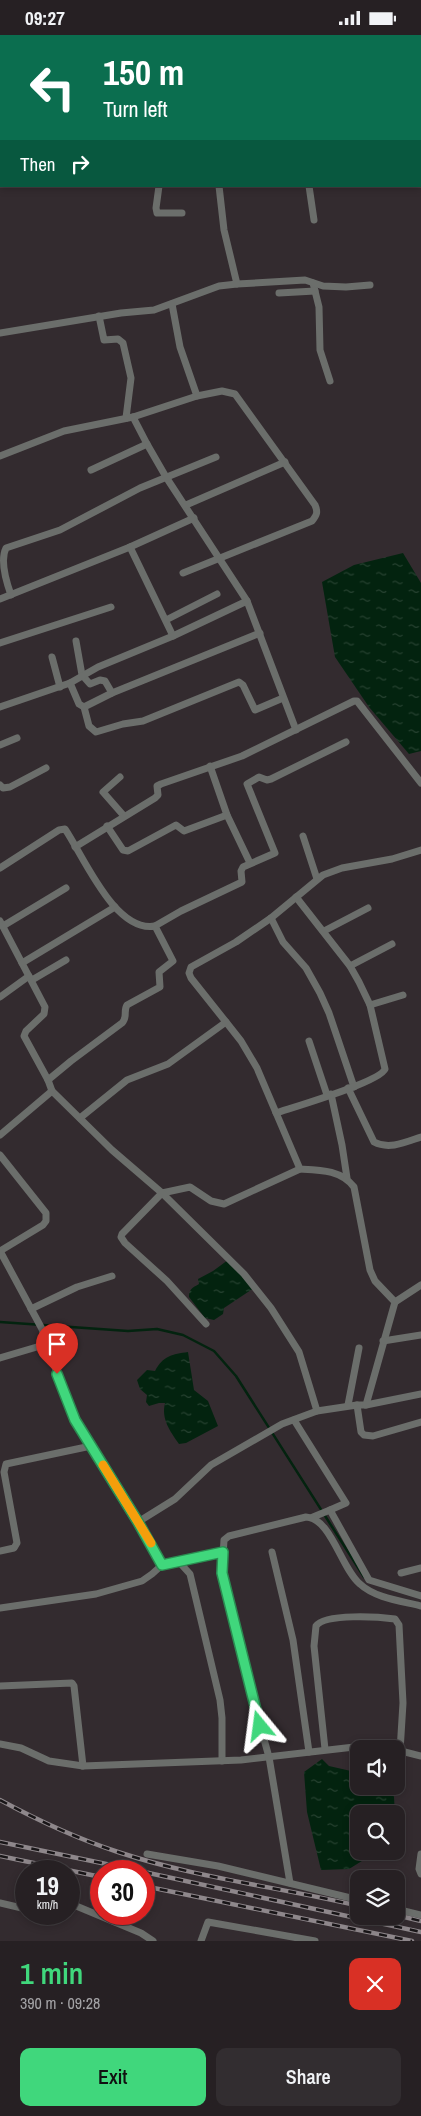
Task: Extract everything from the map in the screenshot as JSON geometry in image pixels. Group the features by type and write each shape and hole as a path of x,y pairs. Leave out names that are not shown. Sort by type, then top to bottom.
{"street":[{"path":"159,187 157,213 182,213"},
{"path":"219,187 224,230 237,284"},
{"path":"309,187 314,220"},
{"path":"0,333 36,329 99,316 154,310 172,305 219,285 305,280 323,286 370,285"},
{"path":"313,283 319,311 321,353 330,381"},
{"path":"279,293 315,291"},
{"path":"172,305 180,347 197,396"},
{"path":"99,316 104,340 118,339 123,343 131,378 130,417 166,477 247,601 296,730"},
{"path":"0,456 64,431 130,417 197,396 222,391 235,394 315,505 316,517 312,521 183,573"},
{"path":"91,470 147,444"},
{"path":"10,595 1,563 3,552 6,548 60,530 166,477 216,457"},
{"path":"186,505 285,462"},
{"path":"0,599 130,547 194,518"},
{"path":"130,547 173,636"},
{"path":"166,620 217,594"},
{"path":"0,707 70,683 98,667 173,636 247,601"},
{"path":"0,643 111,607"},
{"path":"84,707 112,693 260,633"},
{"path":"76,641 82,675 90,684 100,680 105,681 112,693"},
{"path":"52,657 60,687"},
{"path":"70,683 79,704 84,707 89,726 96,733 123,724 143,721 239,682 243,685 255,710 283,697"},
{"path":"75,847 157,796 157,788 161,784 210,765 242,756 347,704 357,701 421,783"},
{"path":"0,745 17,738"},
{"path":"0,868 62,829 67,832 115,907 128,919 140,926 147,928 156,926 181,911 242,882 241,869 274,853 247,784 259,777 267,780 271,779 346,742"},
{"path":"210,765 227,815 250,863"},
{"path":"0,785 3,788 10,787 46,768"},
{"path":"120,777 103,792 124,816"},
{"path":"107,826 123,850 128,851 176,825 184,831 227,815"},
{"path":"303,836 316,879"},
{"path":"300,1169 257,1068 241,1041 191,978 189,970 271,918 316,879 342,868 392,859 421,850"},
{"path":"66,888 2,923 31,978 45,1011 24,1036 52,1091 112,1150 162,1193 244,1274 272,1308 298,1352 317,1411"},
{"path":"276,1113 351,1088 380,1076 385,1069 370,1005 350,966 296,897"},
{"path":"22,963 115,907"},
{"path":"324,931 368,908"},
{"path":"271,918 283,942 306,968 320,993 329,1013 351,1088 374,1142 380,1146 387,1146 421,1137"},
{"path":"48,1080 122,1023 125,1019 127,1005 160,987 159,972 173,961 156,926"},
{"path":"350,966 392,944"},
{"path":"0,997 66,960"},
{"path":"370,1005 403,995"},
{"path":"80,1118 127,1080 168,1064 226,1022"},
{"path":"309,1041 329,1095 342,1145 347,1178 357,1194 370,1270 375,1281 395,1302"},
{"path":"0,1135 52,1091"},
{"path":"0,1155 47,1216 43,1225 0,1251 42,1329 68,1405 162,1565"},
{"path":"206,1324 167,1281 125,1243 121,1237 122,1234 162,1193 190,1187 211,1201 224,1204 300,1169 329,1171 347,1178"},
{"path":"31,1309 78,1287 112,1275"},
{"path":"366,1405 395,1302 421,1285"},
{"path":"383,1341 421,1335"},
{"path":"0,1358 47,1344"},
{"path":"348,1405 359,1348"},
{"path":"138,1522 175,1499 211,1465 294,1419 317,1411 348,1405 366,1405 421,1394"},
{"path":"357,1405 362,1432 368,1437 421,1422"},
{"path":"290,1883 269,1757 247,1679 222,1573 224,1540 229,1536 306,1517 313,1517 346,1503 294,1419"},
{"path":"0,1551 14,1548 17,1543 4,1472 6,1464 91,1445"},
{"path":"330,1510 369,1580 421,1596"},
{"path":"313,1517 322,1524 351,1575 358,1583 377,1594 421,1607"},
{"path":"0,1608 96,1594 142,1581 152,1575 162,1565 180,1563 223,1552"},
{"path":"272,1552 293,1641 309,1752"},
{"path":"180,1563 190,1574 217,1687 222,1718 222,1761"},
{"path":"401,1573 421,1568"},
{"path":"325,1749 314,1645 316,1625 323,1619 366,1617 395,1619 399,1625 403,1703 399,1740"},
{"path":"0,1686 72,1683 74,1685 82,1767"},
{"path":"0,1744 21,1748 49,1761 82,1767 222,1761 350,1747"},
{"path":"405,1752 421,1756"},
{"path":"146,1854 218,1866 350,1898"},
{"path":"421,1854 419,1869 421,1874"},
{"path":"0,1903 15,1906"},
{"path":"80,1908 140,1933 153,1941"},
{"path":"405,1911 421,1915"},
{"path":"200,1941 208,1922 315,1941"}],"water":[{"path":"403,553 421,583 421,751 409,754 369,707 335,657 322,582 354,565"},
{"path":"228,1260 254,1288 224,1308 223,1314 214,1320 205,1318 189,1297 190,1290 199,1284 198,1279"},
{"path":"188,1352 194,1390 208,1401 218,1426 186,1443 179,1444 165,1420 165,1403 149,1406 146,1402 147,1395 140,1389 137,1380 147,1370 155,1371 161,1362 168,1357"},
{"path":"322,1759 329,1766 350,1771 350,1795 393,1795 394,1797 394,1805 350,1805 350,1860 364,1860 349,1869 321,1870 307,1812 304,1772"}],"waterway":[{"path":"0,1322 128,1331 157,1329 183,1335 214,1351 236,1376 364,1577"}],"railway":[{"path":"0,1800 73,1835 147,1861 207,1876 350,1904"},
{"path":"0,1842 90,1861"},
{"path":"0,1856 90,1875"},
{"path":"155,1874 421,1932"},
{"path":"155,1888 412,1941"},
{"path":"405,1917 421,1921"}],"slow traffic":[{"path":"103,1465 151,1543"}],"route":[{"path":"57,1374 75,1420 150,1541 162,1565 180,1563 223,1552 221,1562 222,1573 260,1726"}]}
